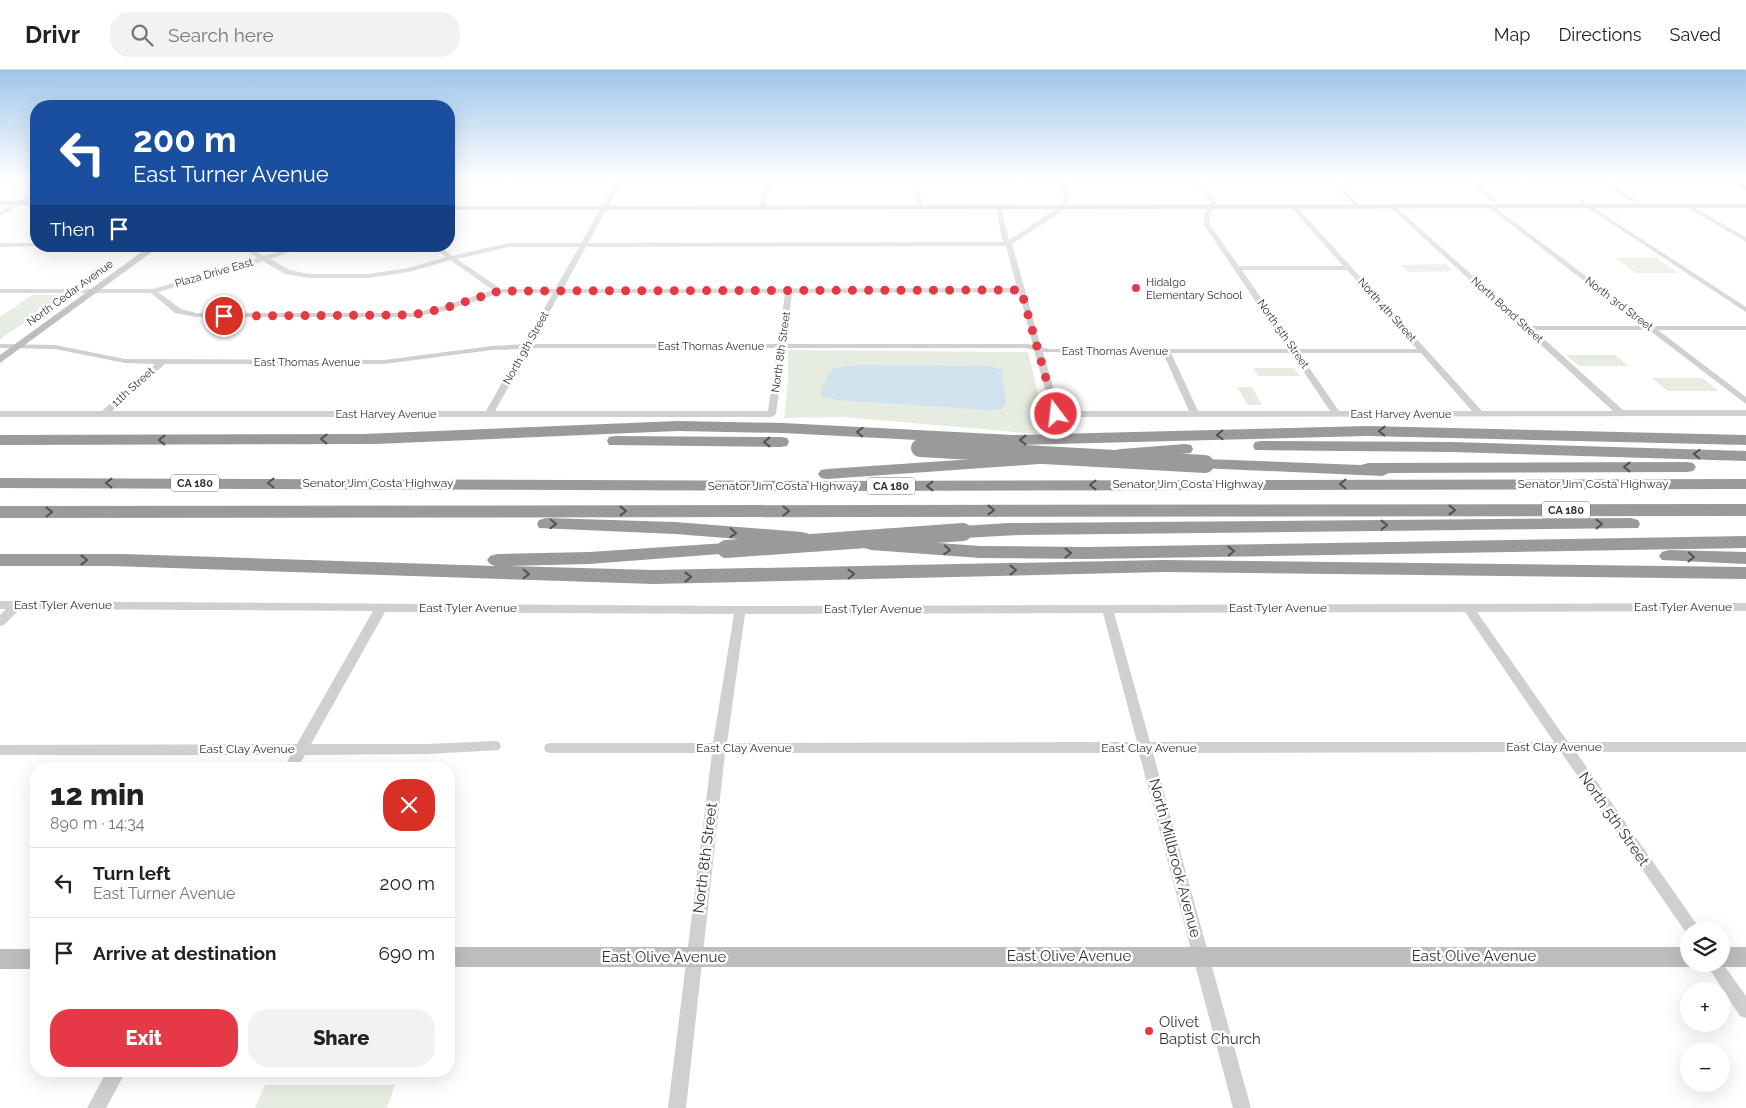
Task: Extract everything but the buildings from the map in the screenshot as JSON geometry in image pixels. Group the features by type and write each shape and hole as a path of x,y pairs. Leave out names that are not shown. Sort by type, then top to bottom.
{"highway":[{"path":"362,439 578,429 707,426 1013,440 1367,430 1746,440"},
{"path":"0,440 362,439 800,442 1205,464 1671,484"},
{"path":"390,483 825,474 1070,457 1342,443 1746,440"},
{"path":"1261,446 1452,447 1746,456"},
{"path":"1311,468 1746,467"},
{"name":"Senator Jim Costa Highway","path":"0,483 390,483 744,486 1746,484"},
{"path":"0,560 525,560 607,557 963,532 1386,510"},
{"name":"Senator Jim Costa Highway","path":"0,512 1746,510"},
{"path":"154,512 675,528 998,552 1380,549 1746,542"},
{"path":"1008,530 1746,524"},
{"path":"1380,549 1746,558"},
{"path":"110,560 654,577 1163,566 1746,573"}],"main road":[{"name":"North Cedar Avenue","path":"0,360 148,252"},
{"name":"East Olive Avenue","path":"455,957 1201,955 1680,957"},
{"path":"1730,957 1746,957"},
{"path":"0,959 30,959"}],"street":[{"name":"North 9th Street","path":"489,414 593,226"},
{"path":"1002,226 1005,239 1010,244 1038,348"},
{"path":"253,252 280,270 297,274 358,276 394,273 498,246 583,244 1010,244 1021,233 1035,226"},
{"name":"North 5th Street","path":"1208,226 1337,414"},
{"name":"North 4th Street","path":"1312,226 1480,414"},
{"name":"North Bond Street","path":"1415,226 1621,413"},
{"name":"North 3rd Street","path":"1522,226 1746,401"},
{"path":"1620,226 1746,310"},
{"path":"1723,226 1746,240"},
{"path":"0,245 30,245"},
{"name":"Plaza Drive East","path":"0,291 152,291 284,252"},
{"path":"442,252 499,291"},
{"path":"1237,268 1349,268"},
{"path":"152,291 178,311 196,315 393,316 436,310 499,291 1021,290"},
{"name":"North 8th Street","path":"772,414 789,291"},
{"path":"1528,328 1746,328"},
{"name":"East Thomas Avenue","path":"0,346 55,347 104,358 125,360 384,362 492,348 527,346 1026,346 1049,351 1424,351"},
{"name":"East Harvey Avenue","path":"1038,348 1056,414 1746,413"},
{"path":"1166,351 1195,414"},
{"name":"11th Street","path":"104,414 163,361"},
{"name":"East Harvey Avenue","path":"0,414 772,414"},
{"name":"East Tyler Avenue","path":"0,605 740,610 1469,609 1746,606"},
{"path":"0,622 17,605"},
{"path":"294,762 381,608"},
{"name":"North Millbrook Avenue","path":"1107,608 1242,1108"},
{"name":"North 5th Street","path":"1469,609 1686,922"},
{"name":"North 8th Street","path":"677,1108 693,957 719,748 740,610"},
{"name":"East Clay Avenue","path":"0,750 428,749 494,746"},
{"name":"East Clay Avenue","path":"551,748 1746,747"},
{"path":"1720,972 1746,1010"},
{"path":"96,1108 114,1077"}],"shaded area":[{"path":"1615,258 1656,258 1678,273 1636,273"},
{"path":"1445,264 1453,271 1408,272 1400,265"},
{"path":"32,295 62,295 63,297 0,339 0,317"},
{"path":"788,350 1028,352 1048,435 844,417 784,418 788,379"},
{"path":"1566,355 1615,355 1629,366 1579,366"},
{"path":"1253,368 1294,368 1300,376 1258,376"},
{"path":"1652,378 1702,378 1719,391 1667,391"},
{"path":"1237,387 1252,387 1262,405 1248,405"},
{"path":"265,1085 395,1085 387,1108 255,1108"}],"water":[{"path":"860,365 990,366 1001,370 1006,403 1002,409 991,410 837,400 821,395 826,377 834,368"}],"place":[{"name":"Hidalgo Elementary School","path":"1136,288"},
{"name":"Olivet Baptist Church","path":"1149,1031"}],"route":[{"path":"224,316 412,315 442,309 499,291 1021,290 1056,414"}]}
